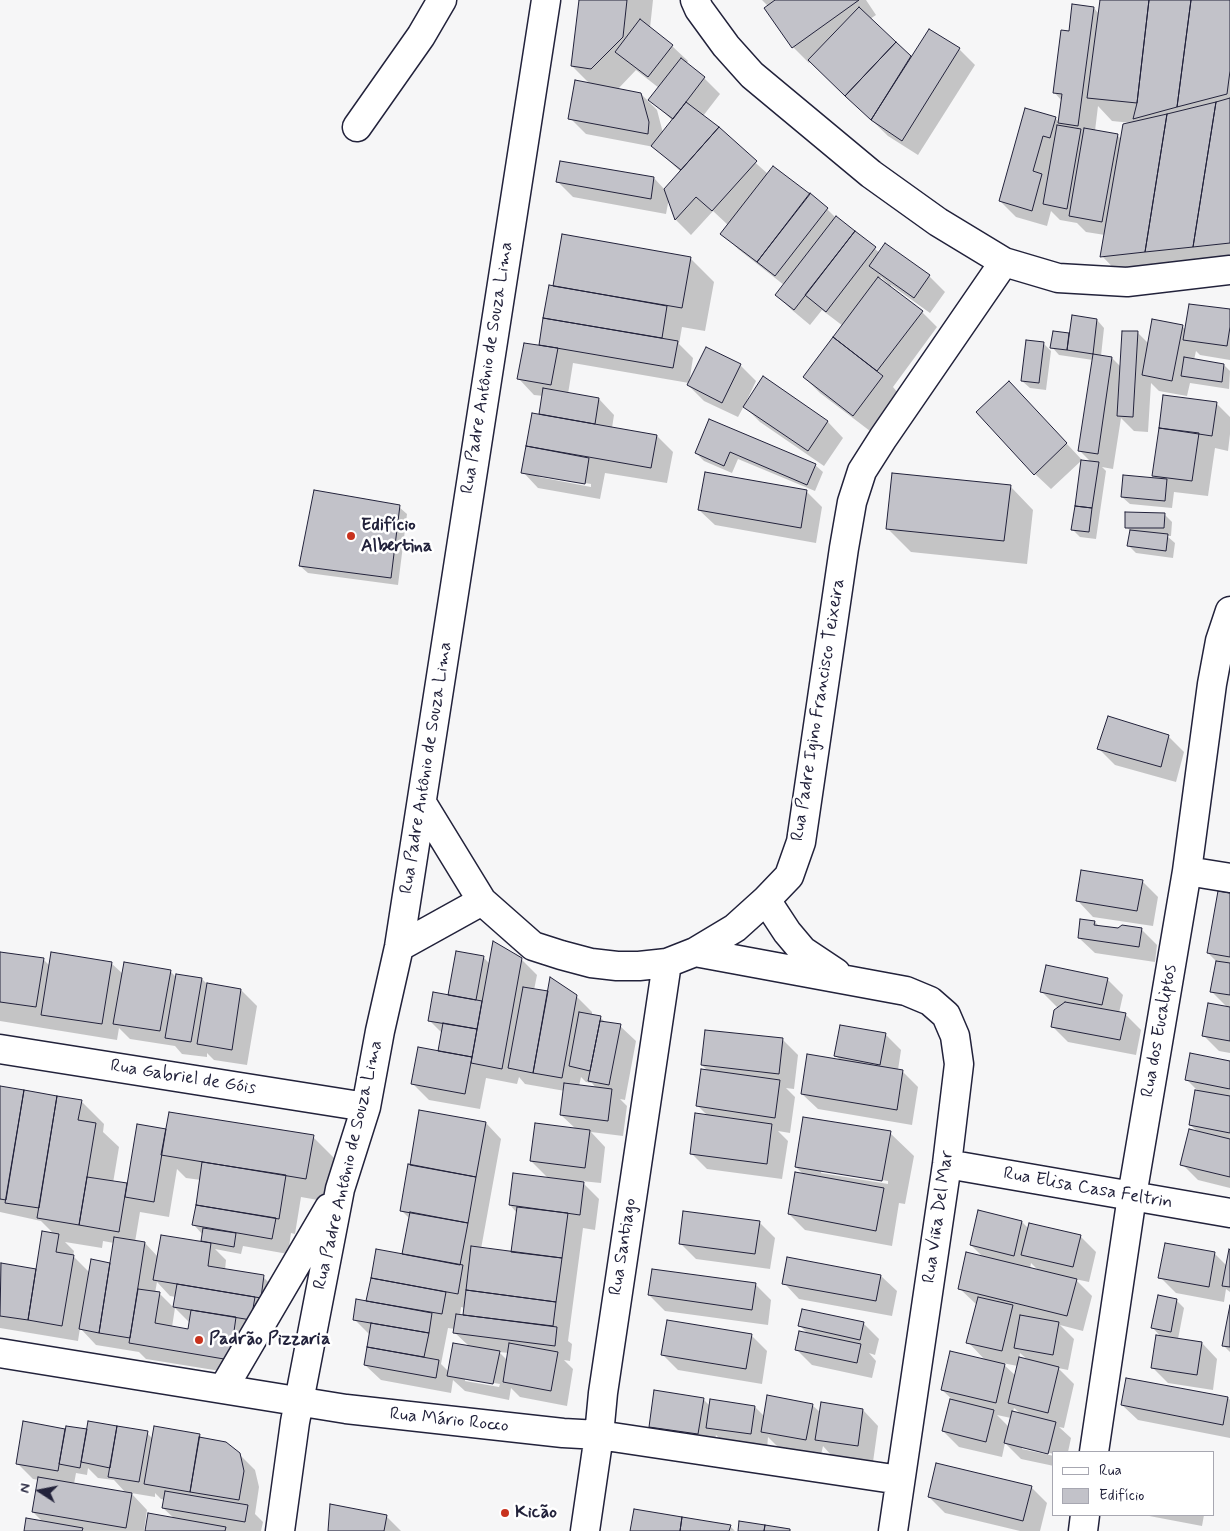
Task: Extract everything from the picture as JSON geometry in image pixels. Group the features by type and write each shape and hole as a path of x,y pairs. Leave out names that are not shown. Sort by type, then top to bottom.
{"street":[{"path":"357,127 421,36 442,0"},
{"name":"Rua Padre Antônio de Souza Lima","path":"280,1531 295,1422 340,1189 366,1107 380,1031 399,947 546,0"},
{"path":"695,0 699,9 726,46 752,75 871,174 938,222 1004,262 1058,278 1127,282 1230,270"},
{"name":"Rua Padre Igino Francisco Teixeira","path":"422,803 482,901 533,946 561,955 591,963 617,966 667,963 695,952 735,928 766,900 789,876 801,842 844,548 852,502 862,471 882,438 1004,262"},
{"name":"Rua dos Eucaliptos","path":"1094,1451 1132,1196 1187,871 1212,684 1220,641 1230,611"},
{"path":"1187,871 1230,878"},
{"name":"Rua Viña Del Mar","path":"766,900 787,932 803,950 843,978"},
{"path":"399,947 482,901"},
{"name":"Rua Viña Del Mar","path":"695,952 906,991 930,1001 946,1015 955,1036 960,1064 900,1480 897,1530"},
{"name":"Rua Santiago","path":"585,1531 599,1435 602,1393 667,963"},
{"name":"Rua Gabriel de Góis","path":"0,1049 366,1107"},
{"name":"Rua Elisa Casa Feltrin","path":"947,1164 1230,1213"},
{"path":"223,1389 340,1189"},
{"name":"Rua Mário Rocco","path":"1,1360 223,1389 356,1410 563,1433 599,1435 900,1480"},
{"path":"1083,1531 1085,1516"}],"building":[{"path":"579,0 627,0 623,37 591,69 571,66"},
{"path":"775,0 859,0 792,48 764,8"},
{"path":"1100,0 1149,0 1137,103 1087,98"},
{"path":"1149,0 1191,0 1177,107 1133,119 1137,103"},
{"path":"1191,0 1230,0 1230,71 1227,94 1177,107"},
{"path":"1072,4 1094,7 1078,126 1058,123 1062,94 1053,93 1061,30 1069,31"},
{"path":"859,7 896,42 845,96 808,60"},
{"path":"640,19 673,45 648,77 615,52"},
{"path":"929,29 960,48 902,141 871,120"},
{"path":"896,42 911,56 871,120 845,96"},
{"path":"681,58 705,77 673,119 648,100"},
{"path":"575,80 641,93 649,122 648,134 568,119"},
{"path":"1230,98 1230,243 1193,247 1216,102"},
{"path":"686,102 719,127 681,170 651,146"},
{"path":"1216,102 1193,247 1145,252 1167,114"},
{"path":"1025,108 1056,117 1050,138 1043,136 1033,171 1042,174 1032,211 999,201"},
{"path":"1167,114 1145,252 1100,257 1123,124"},
{"path":"1057,125 1081,129 1067,209 1043,204"},
{"path":"719,127 757,161 712,211 696,197 675,220 664,189"},
{"path":"1084,128 1118,134 1102,222 1069,216"},
{"path":"560,161 654,177 651,199 556,182"},
{"path":"773,166 810,194 757,262 720,234"},
{"path":"810,193 828,208 775,276 757,262"},
{"path":"836,216 855,231 794,310 775,295"},
{"path":"855,231 876,247 826,312 805,295"},
{"path":"562,234 691,257 682,308 553,286"},
{"path":"885,243 930,275 914,298 869,266"},
{"path":"878,277 923,311 877,371 833,337"},
{"path":"549,285 667,306 662,338 543,318"},
{"path":"1189,304 1230,309 1227,346 1183,340"},
{"path":"1072,315 1097,319 1093,354 1067,350"},
{"path":"543,318 678,341 673,368 539,345"},
{"path":"1152,319 1183,325 1172,381 1142,375"},
{"path":"1053,331 1069,333 1067,350 1050,348"},
{"path":"1122,331 1138,331 1133,417 1117,416"},
{"path":"833,337 883,376 853,416 803,377"},
{"path":"1026,340 1044,342 1039,383 1021,381"},
{"path":"524,343 558,348 551,385 517,379"},
{"path":"706,347 741,364 722,403 687,385"},
{"path":"1093,354 1112,357 1098,454 1078,451"},
{"path":"1184,357 1224,364 1222,382 1181,376"},
{"path":"763,376 828,421 808,451 743,407"},
{"path":"1009,381 1067,443 1034,475 976,412"},
{"path":"543,388 599,398 595,424 539,414"},
{"path":"1163,395 1217,402 1212,436 1159,428"},
{"path":"532,413 657,435 651,468 526,446"},
{"path":"709,419 816,464 807,485 730,452 724,466 695,453"},
{"path":"1159,428 1199,433 1192,481 1152,476"},
{"path":"526,446 589,458 585,484 521,473"},
{"path":"1081,460 1099,462 1092,508 1075,506"},
{"path":"705,472 807,490 801,528 698,510"},
{"path":"892,473 1011,485 1004,541 886,529"},
{"path":"1123,475 1167,479 1165,501 1121,497"},
{"name":"Edifício Albertina","path":"314,490 400,505 391,578 299,566"},
{"path":"1075,506 1092,508 1089,532 1071,530"},
{"path":"1125,512 1165,513 1164,528 1125,528"},
{"path":"1130,530 1168,534 1166,551 1127,546"},
{"path":"1108,716 1169,735 1161,767 1097,749"},
{"path":"1081,870 1143,880 1137,911 1076,901"},
{"path":"1218,891 1230,893 1230,957 1207,953"},
{"path":"1080,919 1095,921 1094,925 1118,928 1122,925 1142,928 1139,947 1078,938"},
{"path":"493,941 522,958 502,1069 471,1063"},
{"path":"456,951 484,956 476,1000 448,995"},
{"path":"0,952 44,958 36,1007 0,1002"},
{"path":"51,952 112,962 102,1024 41,1015"},
{"path":"1216,961 1230,963 1230,995 1210,992"},
{"path":"124,962 171,970 160,1031 113,1024"},
{"path":"1046,965 1108,978 1102,1005 1040,992"},
{"path":"176,974 202,978 191,1042 165,1038"},
{"path":"550,977 577,995 562,1078 533,1073"},
{"path":"207,983 241,989 232,1050 197,1044"},
{"path":"523,987 548,991 533,1073 508,1068"},
{"path":"433,992 482,1001 477,1029 428,1021"},
{"path":"1065,1002 1126,1013 1120,1040 1051,1027 1054,1010"},
{"path":"1208,1003 1230,1007 1230,1041 1202,1036"},
{"path":"579,1012 601,1016 590,1071 569,1066"},
{"path":"600,1021 621,1024 609,1085 588,1081"},
{"path":"443,1023 477,1029 472,1057 438,1051"},
{"path":"840,1025 886,1033 880,1065 834,1056"},
{"path":"705,1030 783,1038 779,1074 701,1065"},
{"path":"418,1047 472,1057 465,1094 411,1084"},
{"path":"1190,1053 1230,1061 1230,1089 1185,1080"},
{"path":"807,1054 903,1070 897,1110 801,1094"},
{"path":"701,1069 780,1080 775,1118 696,1106"},
{"path":"564,1083 612,1089 608,1121 560,1115"},
{"path":"0,1086 24,1090 6,1200 0,1199"},
{"path":"24,1090 57,1096 39,1208 5,1203"},
{"path":"1195,1090 1230,1096 1230,1133 1189,1125"},
{"path":"57,1096 82,1100 78,1120 96,1123 79,1225 37,1218"},
{"path":"419,1110 486,1122 476,1177 410,1165"},
{"path":"169,1112 314,1135 306,1179 161,1155"},
{"path":"695,1113 772,1124 767,1164 690,1154"},
{"path":"803,1117 891,1131 882,1181 795,1167"},
{"path":"535,1123 590,1130 585,1168 530,1161"},
{"path":"137,1124 166,1129 154,1202 125,1197"},
{"path":"1189,1129 1230,1139 1230,1177 1180,1165"},
{"path":"202,1162 286,1175 279,1219 196,1205"},
{"path":"408,1164 476,1177 468,1223 400,1211"},
{"path":"795,1172 884,1188 876,1231 788,1214"},
{"path":"513,1173 584,1182 580,1215 509,1205"},
{"path":"87,1177 127,1183 119,1232 79,1225"},
{"path":"196,1205 276,1218 272,1239 192,1225"},
{"path":"517,1207 568,1213 562,1258 511,1252"},
{"path":"978,1210 1022,1221 1014,1256 970,1245"},
{"path":"683,1211 760,1221 755,1254 679,1244"},
{"path":"410,1212 468,1223 460,1265 402,1254"},
{"path":"1029,1223 1081,1235 1073,1267 1021,1255"},
{"path":"203,1228 236,1233 234,1247 201,1241"},
{"path":"42,1231 59,1234 56,1252 74,1255 62,1326 28,1320"},
{"path":"161,1235 211,1243 208,1266 264,1275 261,1298 153,1280"},
{"path":"114,1237 145,1242 130,1338 99,1333"},
{"path":"1165,1243 1215,1252 1209,1287 1158,1278"},
{"path":"471,1246 562,1258 556,1302 466,1290"},
{"path":"376,1249 463,1265 458,1294 371,1278"},
{"path":"1230,1250 1230,1287 1222,1286"},
{"path":"966,1252 1077,1279 1067,1316 958,1289"},
{"path":"787,1257 881,1275 876,1301 782,1284"},
{"path":"91,1259 110,1263 99,1333 79,1329"},
{"path":"1,1263 36,1269 28,1320 0,1316"},
{"path":"652,1269 756,1283 752,1310 648,1295"},
{"path":"371,1278 446,1292 442,1314 366,1301"},
{"path":"177,1284 255,1297 251,1320 173,1307"},
{"path":"138,1289 160,1292 155,1323 188,1329 191,1310 236,1317 230,1360 129,1343"},
{"path":"466,1290 556,1302 553,1326 463,1315"},
{"path":"1158,1295 1177,1299 1171,1332 1151,1328"},
{"path":"978,1297 1013,1305 1002,1351 966,1343"},
{"path":"356,1299 432,1313 429,1333 353,1320"},
{"path":"1230,1305 1230,1347 1222,1346"},
{"path":"802,1309 864,1322 860,1340 798,1326"},
{"path":"456,1314 557,1327 555,1346 453,1333"},
{"path":"1020,1315 1059,1322 1053,1355 1014,1348"},
{"path":"667,1320 752,1334 746,1369 661,1355"},
{"path":"371,1323 429,1333 424,1357 367,1347"},
{"path":"799,1331 861,1344 857,1363 795,1350"},
{"path":"1156,1335 1202,1342 1197,1375 1151,1368"},
{"path":"453,1343 500,1351 493,1384 447,1376"},
{"path":"509,1343 558,1352 551,1391 503,1382"},
{"path":"367,1347 439,1360 436,1378 364,1365"},
{"path":"950,1351 1005,1364 996,1403 941,1390"},
{"path":"1019,1357 1059,1367 1048,1413 1008,1403"},
{"path":"1126,1378 1228,1397 1223,1425 1121,1405"},
{"path":"654,1390 704,1398 698,1434 649,1427"},
{"path":"767,1395 813,1404 806,1440 761,1432"},
{"path":"710,1399 755,1406 751,1434 706,1428"},
{"path":"950,1399 994,1410 986,1442 942,1431"},
{"path":"821,1402 863,1409 858,1446 815,1440"},
{"path":"1012,1411 1056,1422 1048,1454 1004,1443"},
{"path":"23,1421 65,1429 58,1471 16,1464"},
{"path":"88,1421 117,1426 110,1468 81,1462"},
{"path":"66,1426 87,1429 80,1468 59,1464"},
{"path":"117,1426 148,1431 139,1482 108,1477"},
{"path":"154,1426 200,1434 190,1492 144,1484"},
{"path":"199,1437 226,1442 240,1453 244,1471 239,1500 190,1492"},
{"path":"936,1463 1032,1486 1023,1521 928,1497"},
{"path":"38,1477 132,1493 126,1528 32,1512"},
{"path":"165,1491 248,1505 245,1522 162,1508"},
{"path":"330,1504 387,1515 384,1531 328,1531"},
{"path":"634,1509 682,1517 680,1531 630,1531"},
{"path":"148,1513 226,1527 225,1531 145,1531"},
{"path":"682,1517 731,1525 729,1531 680,1531"},
{"path":"26,1518 83,1528 82,1531 24,1531"},
{"path":"739,1521 765,1525 764,1531 738,1531"},
{"path":"765,1525 790,1529 790,1531 764,1531"}],"place":[{"name":"Edifício Albertina","path":"351,536"},
{"name":"Padrão Pizzaria","path":"199,1340"},
{"name":"Kicão","path":"505,1513"}]}
